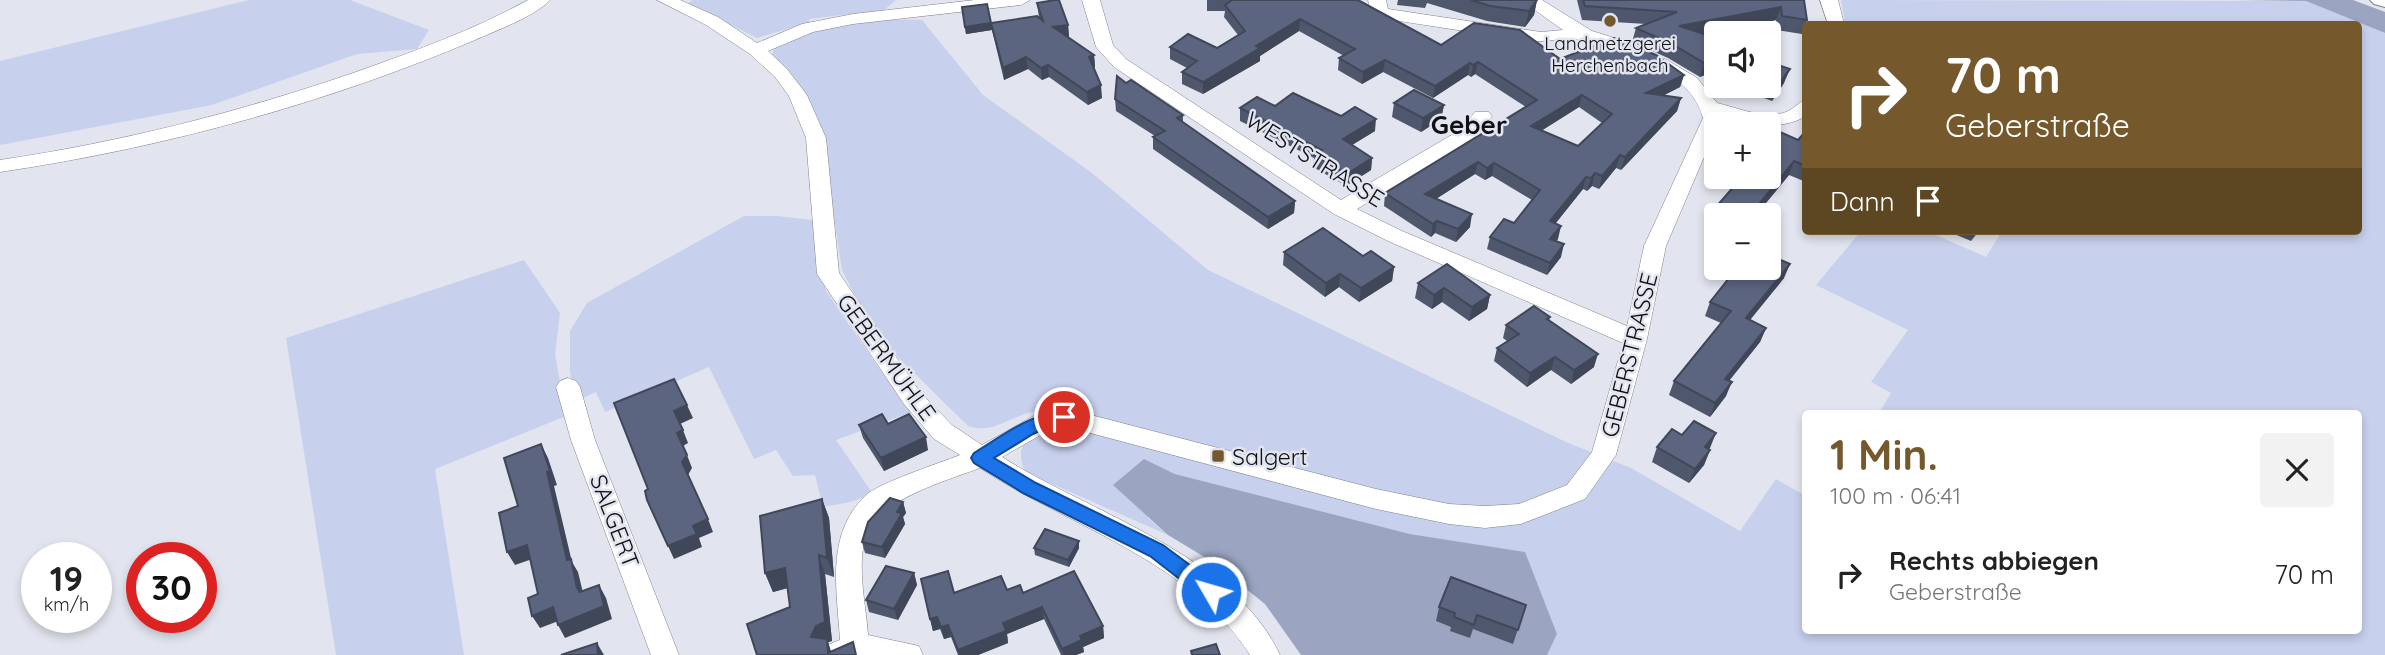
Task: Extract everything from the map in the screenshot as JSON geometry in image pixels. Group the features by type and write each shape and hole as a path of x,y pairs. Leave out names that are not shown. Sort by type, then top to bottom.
{"street":[{"path":"0,166 69,157 125,145 299,99 464,38 541,0"},
{"name":"GEBERMÜHLE","path":"666,0 712,20 756,50 781,73 798,95 816,138 828,274 912,398 943,432 1030,488 1157,551 1200,582 1222,602 1253,635 1266,655"},
{"path":"756,50 808,28 853,19 1021,0"},
{"name":"WESTSTRASSE","path":"1091,0 1105,47 1120,63 1341,209 1395,236 1636,339"},
{"path":"1377,0 1380,13 1541,37 1582,34"},
{"path":"1530,0 1582,34 1618,45 1681,76 1706,97 1712,107 1752,117 1787,119 1802,110"},
{"path":"1829,0 1835,21"},
{"name":"GEBERSTRASSE","path":"980,458 1027,429 1050,418 1064,417 1388,502 1449,514 1485,517 1521,514 1576,492 1604,456 1636,339 1655,246 1713,118 1712,107"},
{"path":"1341,209 1466,134 1482,116"},
{"name":"SALGERT","path":"568,387 583,440 665,655"},
{"path":"909,655 883,649 845,651 852,535 860,520 876,502 924,479 980,458"}],"shaded area":[{"path":"249,0 350,0 429,30 417,49 357,54 212,105 0,145 0,61"},
{"path":"692,0 896,0 884,10 809,19 810,22 757,38 688,4"},
{"path":"1841,0 2306,1 2355,21 1844,21"},
{"path":"2237,0 2353,0 2385,12 2385,33 2362,24 2362,21 2355,21 2306,1"},
{"path":"884,20 922,20 983,95 1092,173 1208,270 1566,442 1631,468 1740,531 1776,479 1802,494 1802,634 2362,634 2362,410 1881,410 1891,393 1871,382 1908,330 1816,285 1858,235 1936,235 1986,257 2000,235 2362,235 2362,24 2385,33 2385,655 1547,655 1557,634 1524,552 1410,534 1175,474 1144,459 1148,518 1168,535 1025,472 1021,460 1023,446 1034,439 1061,430 1079,411 1041,410 992,427 968,426 899,358 867,320 842,270 820,123 805,93 772,55 774,47 828,28"},
{"path":"744,216 812,220 826,291 878,367 925,407 836,440 873,494 823,507 815,475 793,476 776,450 754,459 709,367 605,412 596,392 576,401 570,372 570,331 587,303"},
{"path":"524,260 560,313 555,354 566,416 435,469 464,655 336,655 286,338"},
{"path":"1144,459 1175,474 1410,534 1525,552 1557,634 1547,655 1301,655 1265,604 1211,561 1168,535 1113,485"}],"building":[{"path":"1059,0 1068,25 1053,27 1094,55 1089,57 1101,85 1087,92 1048,65 1041,68 1026,57 1003,68 991,23 1037,16 1043,21 1037,3"},
{"path":"1232,0 1358,0 1441,45 1474,23 1520,30 1560,59 1614,38 1656,55 1684,75 1646,93 1681,98 1625,157 1620,155 1602,176 1595,173 1591,178 1586,177 1550,221 1561,226 1550,239 1564,244 1550,263 1490,237 1504,219 1514,223 1540,190 1494,163 1487,168 1478,162 1425,194 1472,214 1458,229 1437,221 1433,224 1385,193 1537,100 1478,62 1473,65 1470,63 1435,86 1385,60 1363,72 1339,58 1355,49 1300,19 1256,46 1260,48 1203,82 1182,72 1197,61 1170,47 1188,34 1217,48 1245,31 1225,5","holes":["1582,95 1612,114 1578,146 1531,126"]},
{"path":"1471,0 1537,0 1529,11 1490,6"},
{"path":"1583,0 1804,0 1807,20 1782,16 1781,7 1679,26 1704,34 1704,63 1672,44 1636,28 1677,12 1585,6"},
{"path":"987,4 991,23 965,27 962,7"},
{"path":"1781,66 1790,69 1781,81"},
{"path":"1117,76 1126,83 1131,80 1183,115 1177,118 1295,201 1268,217 1153,137 1165,131 1115,99"},
{"path":"1414,90 1444,105 1423,118 1394,103"},
{"path":"1293,93 1341,116 1355,107 1376,119 1343,139 1372,158 1347,174 1314,155 1322,150 1240,108 1257,97 1275,106"},
{"path":"1781,132 1798,140 1802,136 1802,164 1794,161 1781,177"},
{"path":"1732,189 1771,189 1760,203 1719,203"},
{"path":"1323,228 1363,256 1371,251 1394,267 1361,288 1340,274 1326,283 1284,252"},
{"path":"1781,260 1790,264 1781,275"},
{"path":"1447,264 1490,295 1472,307 1444,288 1434,295 1418,283"},
{"path":"1727,280 1777,280 1746,318 1766,328 1725,379 1732,382 1715,403 1674,381 1731,311 1710,302"},
{"path":"1534,306 1550,317 1547,319 1598,354 1574,370 1555,357 1530,373 1497,348 1519,334 1506,325"},
{"path":"674,379 687,405 674,411 683,430 677,433 687,455 682,462 708,519 693,526 697,534 668,546 647,500 645,491 648,489 614,403"},
{"path":"882,414 888,424 909,414 926,437 881,458 859,425"},
{"path":"1694,421 1716,433 1705,447 1710,450 1695,469 1657,447 1672,429 1682,435"},
{"path":"541,444 550,471 547,472 567,560 571,559 577,588 580,592 599,585 604,606 558,625 553,607 532,616 528,598 538,594 527,545 507,552 499,513 518,506 504,458"},
{"path":"890,498 903,502 897,512 902,513 882,547 862,542 868,522"},
{"path":"822,499 827,558 819,555 825,622 816,626 811,637 827,639 828,653 853,642 856,655 757,655 747,624 790,607 785,568 765,573 760,516"},
{"path":"1045,529 1079,541 1068,560 1034,548"},
{"path":"886,566 914,573 894,609 866,600"},
{"path":"948,571 954,593 1001,576 1007,590 1020,585 1023,593 1074,571 1103,626 1080,636 1082,640 1062,649 1042,607 1003,623 1006,631 958,650 948,625 941,627 937,617 930,619 921,579"},
{"path":"1451,577 1526,605 1518,630 1477,615 1474,625 1439,607"},
{"path":"597,643 598,655 561,655"},
{"path":"1216,644 1220,655 1192,655 1191,651"}],"place":[{"name":"Landmetzgerei Herchenbach","path":"1610,21"},
{"name":"Salgert","path":"1218,456"}],"district":[{"name":"Geber","path":"1469,124"}],"route":[{"path":"1064,417 1050,418 1027,429 980,458 1030,488 1157,551 1211,592"}]}
